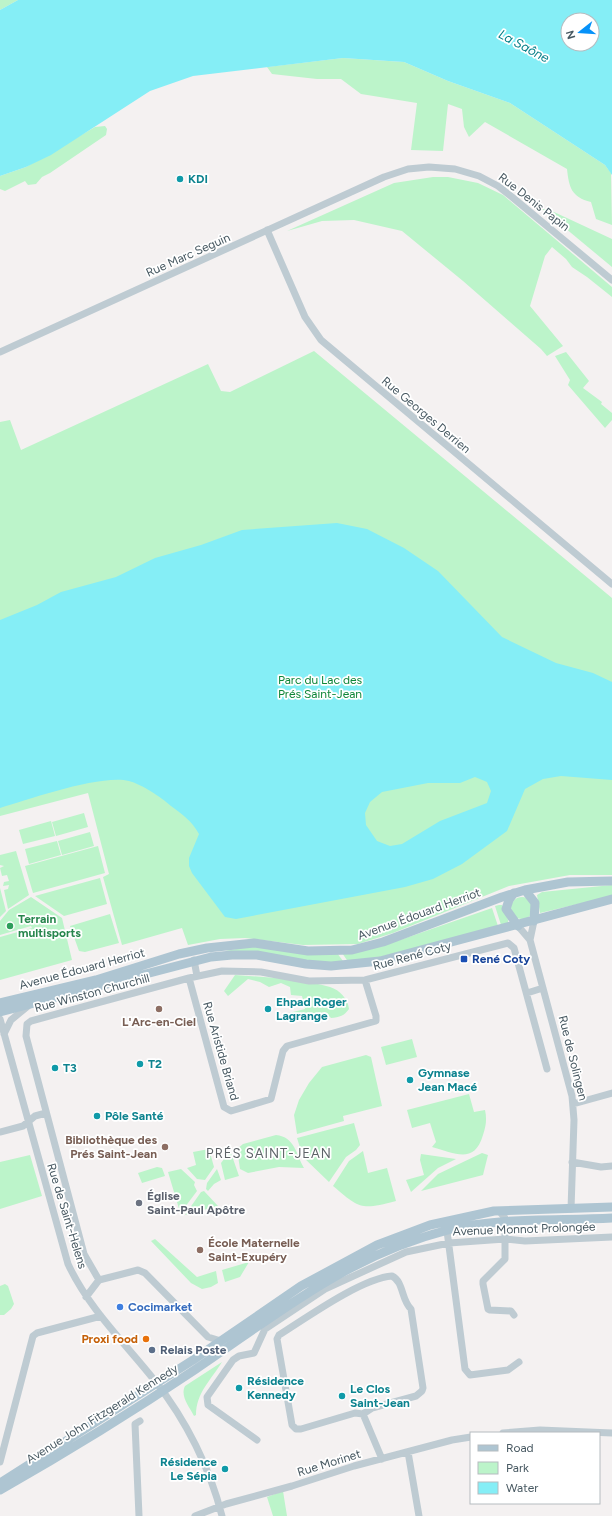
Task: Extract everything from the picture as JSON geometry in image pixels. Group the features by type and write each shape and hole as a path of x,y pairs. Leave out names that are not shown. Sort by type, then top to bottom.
{"main road":[{"name":"Avenue Édouard Herriot","path":"0,1003 96,980 179,954 207,948 254,943 308,951 352,950 415,931 525,890 568,882 612,881"},
{"path":"525,890 535,903 534,921"},
{"path":"514,893 509,900 506,909 518,926"},
{"name":"Avenue Édouard Herriot","path":"0,1012 194,960 232,955 257,955 306,964 331,966 363,964 380,961 518,926 612,899"},
{"name":"Avenue John Fitzgerald Kennedy","path":"0,1490 79,1445 163,1392 266,1319 327,1280 381,1254 421,1238 484,1223 503,1217 514,1211 612,1208"},
{"name":"Avenue John Fitzgerald Kennedy","path":"0,1483 221,1341 301,1286 377,1245 430,1225 503,1217 612,1218"}],"street":[{"name":"Rue Denis Papin","path":"384,177 408,169 429,167 455,169 479,176 508,193 612,280"},
{"name":"Rue Marc Seguin","path":"0,352 384,177"},
{"name":"Rue Georges Derrien","path":"267,230 305,317 321,340 612,584"},
{"name":"Rue de Solingen","path":"530,940 534,921"},
{"name":"Rue de Solingen","path":"518,926 530,940 574,1104 571,1209"},
{"name":"Rue René Coty","path":"189,978 222,971 244,971 261,972 310,981 365,980 508,943 514,948 547,1069"},
{"path":"194,960 197,976"},
{"name":"Rue Aristide Briand","path":"189,978 224,1107 231,1111 271,1099 283,1051 287,1046 376,1021 376,1016 365,980"},
{"name":"Rue Winston Churchill","path":"99,1280 84,1254 26,1036 27,1024 31,1021 189,978"},
{"path":"527,993 543,988"},
{"name":"Avenue Édouard Herriot","path":"2,1031 10,1020 29,1005"},
{"name":"Rue de Saint-Helens","path":"0,1019 2,1031 68,1264 86,1297 163,1392 196,1446 220,1507 222,1516"},
{"path":"574,1104 612,1093"},
{"path":"0,1132 23,1126 35,1116 46,1113"},
{"path":"572,1162 602,1167 612,1166"},
{"path":"503,1217 505,1259 483,1281 483,1284 488,1309 511,1311 514,1315"},
{"path":"447,1231 465,1369 470,1375 508,1370 519,1362"},
{"name":"Avenue Monnot Prolongée","path":"256,1440 208,1405 207,1398 233,1360 239,1356 254,1353 265,1329 325,1289 370,1267 406,1252 449,1243 505,1239 525,1241 612,1237"},
{"path":"86,1297 99,1280 138,1270 145,1273 208,1336 221,1341"},
{"path":"385,1276 392,1276 399,1282 405,1303 411,1309 423,1388 422,1391 416,1396 372,1408 363,1414 355,1413 301,1429 296,1429 292,1425 277,1339 279,1335 348,1292 385,1276"},
{"path":"0,1462 33,1336 37,1333 101,1316"},
{"path":"363,1414 382,1459"},
{"path":"139,1516 135,1424 140,1421"},
{"path":"515,1432 540,1430 588,1432"},
{"path":"600,1432 612,1433"},
{"name":"Rue Morinet","path":"195,1516 220,1507 382,1459 452,1440 470,1437"},
{"path":"408,1452 419,1516"}],"green space":[{"path":"0,0 18,0 0,10"},
{"path":"343,58 404,62 448,81 510,103 605,165 611,173 612,225 596,219 591,202 584,200 575,194 570,186 567,169 485,122 469,137 464,127 462,109 448,104 443,151 411,150 417,103 361,94 341,79 317,79 272,74 267,67"},
{"path":"105,126 107,129 106,135 42,177 36,184 28,185 25,181 5,191 0,189 0,176 26,167 95,127"},
{"path":"433,177 448,177 478,183 503,195 612,287 612,297 572,267 566,259 552,247 545,256 530,306 563,346 547,356 541,349 463,281 402,231 354,220 322,221 287,231 394,183"},
{"path":"541,208 554,212 612,239 612,267"},
{"name":"Parc du Lac des Prés Saint-Jean","path":"314,351 612,598 612,875 570,875 509,886 393,933 358,944 303,945 245,938 220,939 188,945 182,928 122,945 103,877 109,874 88,793 0,816 0,422 10,420 21,450 208,364 221,391 230,392"},
{"path":"566,352 589,381 583,388 602,402 601,404 612,413 612,420 605,428 568,385 570,380 555,356"},
{"path":"84,813 88,827 56,836 52,822"},
{"path":"51,821 55,836 23,844 19,830"},
{"path":"90,832 94,846 62,855 58,841"},
{"path":"57,841 61,855 29,864 25,849"},
{"path":"98,846 105,873 33,893 25,866"},
{"path":"16,851 29,895 8,909 4,890 8,889 9,885 3,886 4,882 9,881 7,875 2,876 0,868 4,866 0,865 0,855"},
{"path":"100,878 107,904 64,916 35,896"},
{"path":"612,885 612,896 540,913 537,895 542,892"},
{"path":"0,888 6,911 0,917"},
{"path":"31,897 62,918 72,960 0,980 0,937 32,928 31,926 0,935 0,921 9,910"},
{"path":"522,897 526,898 532,904 532,912 526,918 522,919 518,918 512,912 511,908 512,904 518,898"},
{"path":"502,905 508,923 501,925 495,906"},
{"path":"492,908 498,926 380,957 349,963 342,953 400,940"},
{"path":"110,914 119,943 85,952 79,951 70,926"},
{"path":"252,946 337,953 343,961 332,964 225,951"},
{"path":"235,975 296,980 330,987 343,995 349,1009 342,1016 331,1018 325,1012 304,1017 289,1013 305,1009 302,996 291,995 290,987 281,983 269,987 260,982 248,979 228,996 224,991"},
{"path":"412,1039 417,1057 386,1065 381,1047"},
{"path":"366,1055 371,1057 382,1106 343,1116 344,1121 297,1134 294,1115 299,1100 309,1083 322,1067"},
{"path":"469,1094 474,1112 485,1110 486,1116 483,1135 479,1144 469,1154 456,1154 432,1147 436,1142 430,1123 412,1128 407,1110"},
{"path":"354,1123 360,1145 346,1157 329,1182 303,1157 297,1138"},
{"path":"276,1135 282,1136 291,1143 304,1168 279,1167 248,1173 240,1169 237,1149 243,1144"},
{"path":"209,1149 214,1167 205,1180 197,1179 187,1168 196,1165 193,1152"},
{"path":"363,1151 368,1173 387,1168 396,1201 375,1206 362,1206 349,1199 333,1186 349,1161"},
{"path":"231,1153 239,1176 225,1180 221,1163 228,1154"},
{"path":"482,1153 488,1155 483,1175 421,1191 438,1174"},
{"path":"421,1154 456,1159 438,1168 411,1192 406,1180 424,1175 420,1160"},
{"path":"30,1155 42,1196 0,1209 0,1162"},
{"path":"157,1167 162,1168 165,1176 142,1183 138,1173"},
{"path":"181,1169 195,1182 194,1185 197,1191 180,1212 168,1172"},
{"path":"217,1169 221,1180 214,1184 208,1191 206,1189 207,1183"},
{"path":"204,1191 218,1206 185,1215 201,1192"},
{"path":"155,1239 197,1277 216,1271 218,1283 211,1287 202,1289 191,1283 151,1241"},
{"path":"249,1262 240,1277 225,1282 222,1270"},
{"path":"5,1284 8,1286 14,1304 4,1315 0,1315 0,1286"},
{"path":"222,1362 201,1393 196,1415 194,1416 184,1397 185,1386"},
{"path":"283,1491 287,1516 273,1516 267,1497"}],"water":[{"name":"La Saône","path":"18,0 612,0 612,175 605,165 510,103 448,81 404,62 343,58 193,76 150,91 51,155 26,167 0,176 0,10"},
{"path":"337,523 367,529 404,548 438,571 502,637 556,663 593,673 612,682 612,780 561,776 543,779 525,789 507,831 462,864 433,879 405,887 236,919 225,917 192,873 189,866 189,858 199,834 196,829 179,812 156,795 139,785 129,781 101,781 65,788 0,808 0,620 37,605 61,592 116,577 155,558 201,545 242,530","holes":["475,777 487,782 491,791 487,803 440,821 402,844 390,846 377,841 366,825 365,813 370,802 382,792 428,783 460,783"]}],"place":[{"name":"KDI","path":"180,179"},
{"name":"Terrain multisports","path":"10,926"},
{"name":"René Coty","path":"464,959"},
{"name":"L'Arc-en-Ciel","path":"159,1009"},
{"name":"Ehpad Roger Lagrange","path":"268,1009"},
{"name":"T2","path":"140,1064"},
{"name":"T3","path":"55,1068"},
{"name":"Gymnase Jean Macé","path":"410,1080"},
{"name":"Pôle Santé","path":"97,1116"},
{"name":"Bibliothèque des Prés Saint-Jean","path":"165,1147"},
{"name":"Église Saint-Paul Apôtre","path":"139,1203"},
{"name":"École Maternelle Saint-Exupéry","path":"200,1250"},
{"name":"Cocimarket","path":"120,1307"},
{"name":"Proxi food","path":"146,1339"},
{"name":"Relais Poste","path":"152,1350"},
{"name":"Résidence Kennedy","path":"239,1388"},
{"name":"Le Clos Saint-Jean","path":"342,1396"},
{"name":"Résidence Le Sépia","path":"225,1469"}],"district":[{"name":"PRÉS SAINT-JEAN","path":"269,1153"}]}
